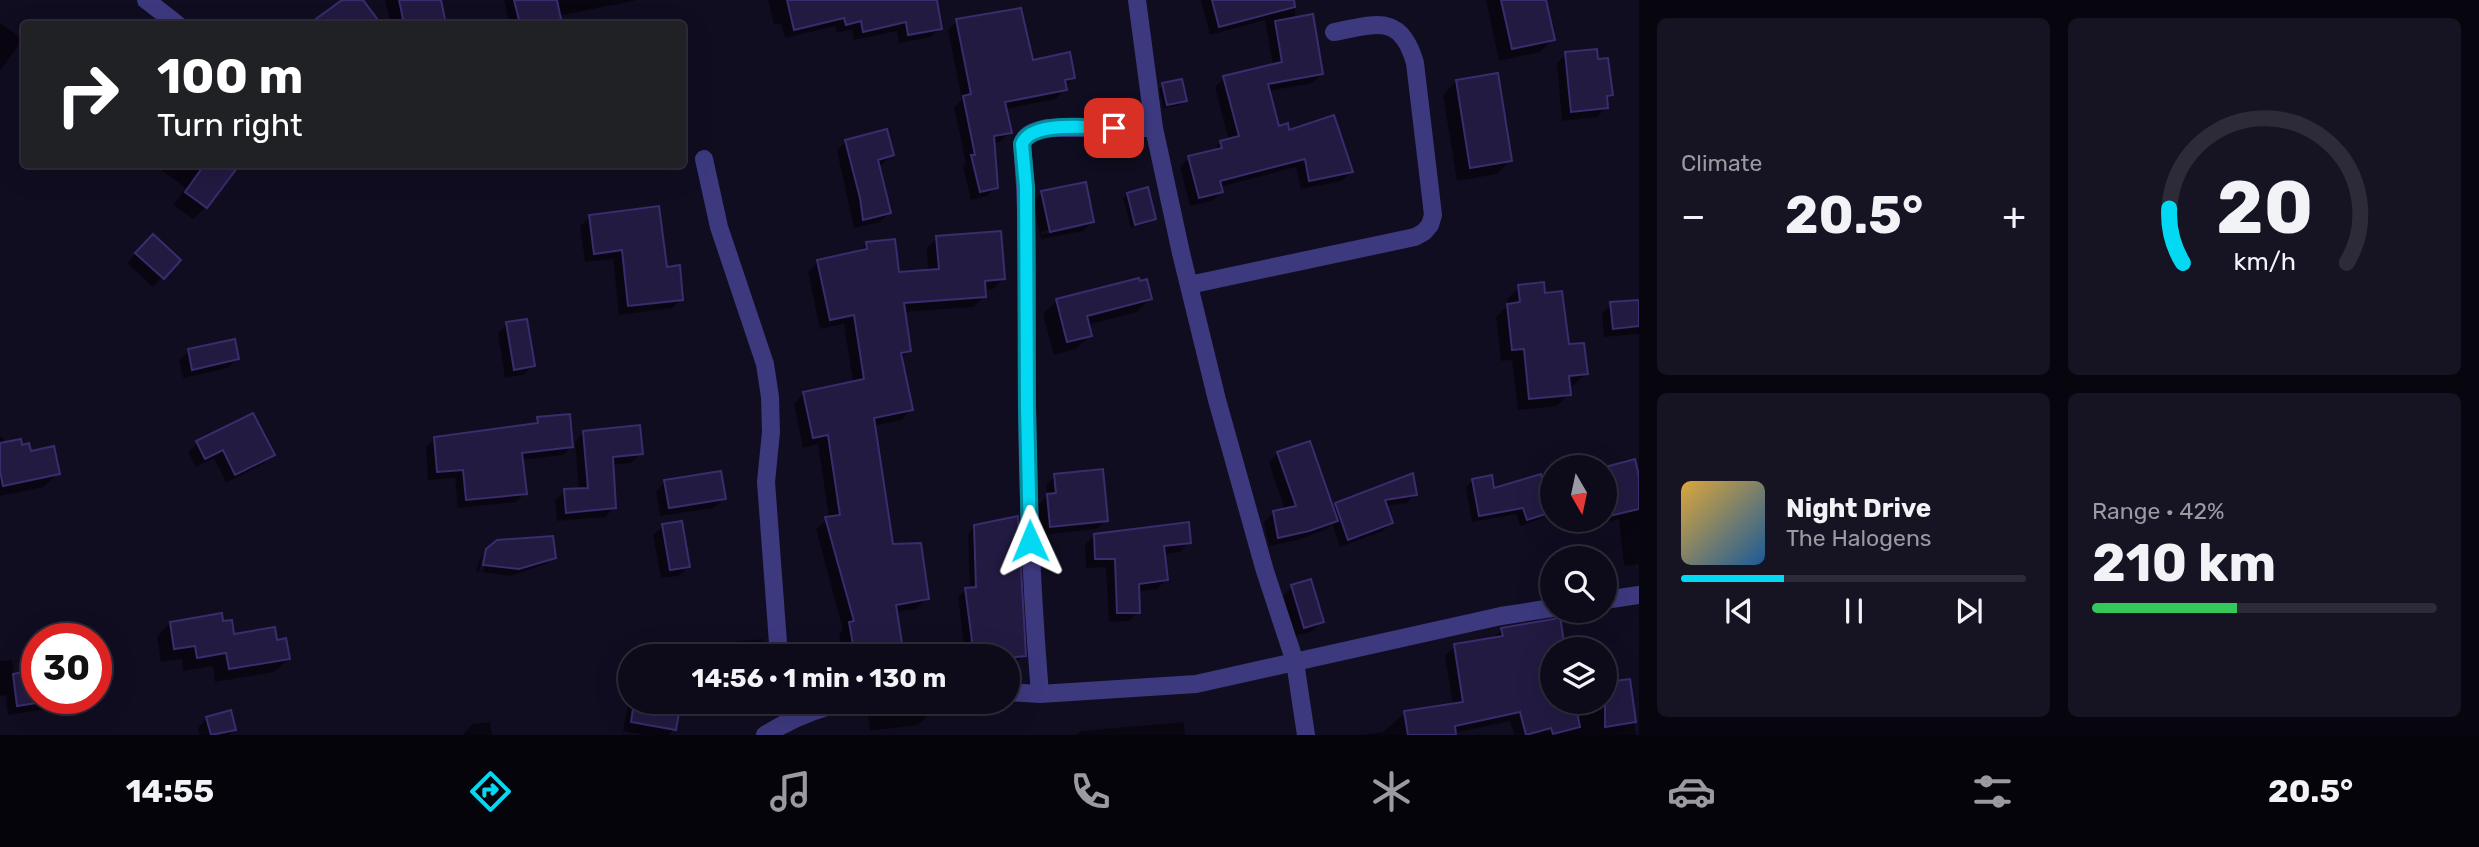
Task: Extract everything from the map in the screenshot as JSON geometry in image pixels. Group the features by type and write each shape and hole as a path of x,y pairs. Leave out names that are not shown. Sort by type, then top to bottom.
{"street":[{"path":"146,0 173,21"},
{"path":"1137,0 1154,128 1189,285 1217,400 1265,571 1295,662 1306,735"},
{"path":"1189,285 1415,237 1430,225 1433,215 1431,188 1415,63 1410,45 1402,33 1387,26 1371,25 1334,32"},
{"path":"1040,694 1032,594 1027,407 1026,187 1022,144 1024,138 1032,132 1047,128 1154,128"},
{"path":"704,159 719,227 765,364 771,432 766,482 778,644"},
{"path":"1617,598 1639,595"},
{"path":"1020,693 1040,694 1196,684 1501,616 1540,610"},
{"path":"765,735 785,714"}],"building":[{"path":"342,0 363,0 379,21 313,21"},
{"path":"399,0 441,0 445,21 403,21"},
{"path":"514,0 557,0 561,21 519,21"},
{"path":"787,0 937,0 942,29 908,35 906,22 863,32 861,21 846,25 844,18 794,30"},
{"path":"1212,0 1294,0 1295,7 1219,27"},
{"path":"1501,0 1546,0 1555,40 1512,49"},
{"path":"1021,8 1033,60 1070,52 1075,78 1065,80 1067,90 1005,102 1012,133 994,136 998,188 980,192 971,155 975,155 963,96 971,94 956,19"},
{"path":"1313,14 1323,74 1268,84 1279,126 1288,123 1289,130 1334,115 1353,172 1309,181 1305,159 1220,181 1223,192 1199,198 1188,156 1222,148 1220,141 1239,136 1223,76 1282,62 1275,21"},
{"path":"1597,49 1598,59 1608,58 1613,95 1607,96 1608,108 1571,112 1565,52"},
{"path":"1498,73 1512,161 1470,168 1456,80"},
{"path":"1182,79 1187,101 1167,105 1162,83"},
{"path":"887,129 894,155 878,160 891,213 863,220 845,140"},
{"path":"202,168 237,168 207,208 185,192"},
{"path":"1086,182 1094,222 1050,232 1041,191"},
{"path":"1148,187 1156,219 1135,225 1127,193"},
{"path":"659,206 667,267 680,265 683,300 628,306 622,250 594,254 589,215"},
{"path":"1001,231 1005,279 985,281 986,297 904,303 911,351 901,353 913,410 874,418 893,544 921,543 929,599 896,605 902,644 853,644 849,622 854,621 825,517 840,515 828,435 813,438 803,392 864,379 854,315 830,320 817,260 867,249 866,242 895,239 899,272 939,269 936,236"},
{"path":"153,234 181,260 164,279 135,253"},
{"path":"1139,278 1140,281 1147,279 1152,299 1087,316 1092,336 1067,342 1056,299"},
{"path":"1544,282 1545,293 1562,291 1569,344 1584,343 1588,374 1569,376 1571,395 1529,399 1524,349 1512,350 1507,304 1520,302 1518,285"},
{"path":"1639,300 1639,326 1613,329 1610,302"},
{"path":"527,319 535,366 514,370 506,322"},
{"path":"235,339 239,359 192,370 188,349"},
{"path":"253,413 275,455 235,475 223,450 205,459 196,441"},
{"path":"570,414 573,447 522,453 527,494 466,500 463,470 437,472 434,437 538,423 537,417"},
{"path":"640,425 643,454 613,457 616,508 566,513 564,489 588,488 583,431"},
{"path":"21,439 22,445 29,443 31,451 54,446 60,474 3,486 0,443"},
{"path":"1310,441 1338,521 1278,538 1273,511 1296,506 1277,452"},
{"path":"1635,459 1639,476 1639,509 1617,514 1617,464"},
{"path":"1103,469 1108,521 1050,527 1047,494 1056,493 1054,474"},
{"path":"721,471 726,499 669,508 664,480"},
{"path":"1413,473 1417,495 1385,500 1393,523 1348,540 1335,503"},
{"path":"1540,474 1540,516 1527,520 1523,508 1479,516 1472,479 1492,475 1494,488"},
{"path":"1018,516 1026,656 1020,657 1020,644 972,644 965,588 976,587 974,525"},
{"path":"682,521 690,567 670,570 662,524"},
{"path":"1189,522 1191,543 1164,546 1168,580 1139,584 1140,613 1117,613 1115,559 1095,559 1094,534"},
{"path":"553,536 556,558 519,569 483,565 486,549 497,540"},
{"path":"1311,579 1324,622 1304,628 1291,585"},
{"path":"222,613 223,621 232,620 234,634 275,627 277,640 286,638 290,659 229,669 226,653 197,658 195,646 174,649 170,622"},
{"path":"1540,621 1561,623 1563,637 1540,637 1540,714 1577,714 1580,727 1553,734 1551,728 1526,735 1520,712 1455,726 1456,735 1408,735 1404,711 1463,702 1454,644 1503,636 1501,628"},
{"path":"21,672 21,705 17,706 13,674"},
{"path":"1630,679 1636,722 1605,727 1605,714 1617,714 1617,681"},
{"path":"231,710 236,730 211,735 206,717"},
{"path":"632,714 679,714 676,730 631,722"}],"route":[{"path":"1030,541 1026,187 1022,144 1024,138 1032,132 1047,128 1114,128"}]}
